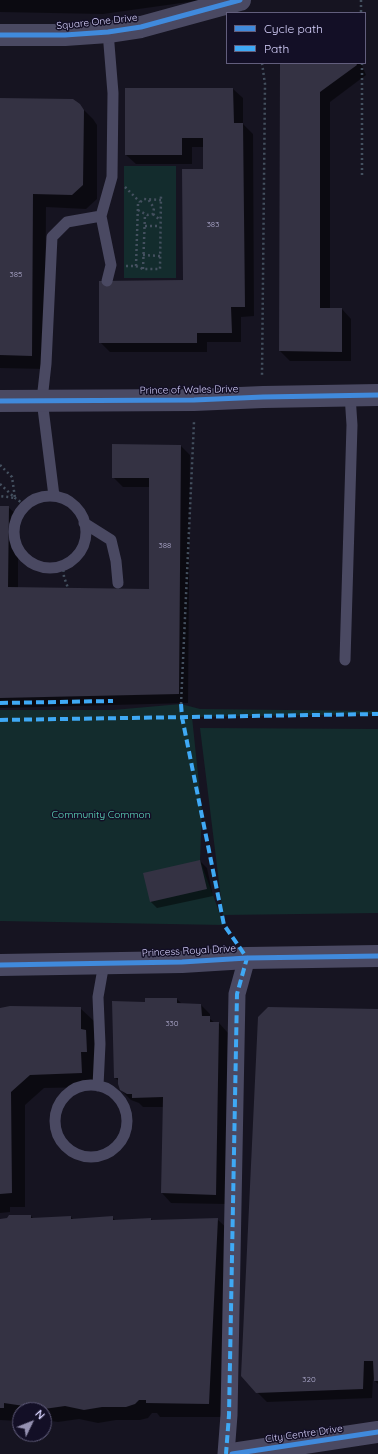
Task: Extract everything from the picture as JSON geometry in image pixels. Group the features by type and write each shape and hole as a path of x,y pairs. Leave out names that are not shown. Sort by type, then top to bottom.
{"street":[{"name":"Square One Drive","path":"0,35 66,35 108,32 141,27 240,0"},
{"name":"Prince of Wales Drive","path":"0,401 194,400 378,394"},
{"name":"Princess Royal Drive","path":"0,965 182,962 247,958 378,956"},
{"path":"226,1454 229,1399 237,994 247,958"},
{"name":"City Centre Drive","path":"232,1454 378,1432"}],"lane":[{"path":"107,281 111,265 101,216 112,177 113,93 108,32"},
{"path":"54,496 42,400 46,364 52,237 67,222 101,216"},
{"path":"345,660 352,425 350,395"},
{"path":"44,496 54,496 68,501 78,510 84,523 85,537 81,549 73,559 63,565 51,567 39,566 28,560 19,551 15,539 14,527 18,515 25,505 34,499 44,496"},
{"path":"84,523 111,540 116,561 118,583"},
{"path":"98,1086 100,1044 98,996 104,963"},
{"path":"87,1085 98,1086 109,1090 117,1097 125,1112 126,1129 122,1139 110,1151 94,1157 83,1156 73,1152 64,1145 58,1135 55,1124 56,1113 59,1103 67,1094 76,1088 87,1085"}],"path":[{"path":"361,0 361,12"},
{"path":"262,64 265,84 262,368 264,397"},
{"path":"362,64 362,175"},
{"path":"111,265 136,266 143,269 160,269 161,194"},
{"path":"136,266 138,204 144,199 161,200"},
{"path":"148,199 154,208 153,214"},
{"path":"138,210 145,214 153,214 160,220"},
{"path":"143,269 145,214"},
{"path":"145,226 160,226"},
{"path":"137,235 144,235"},
{"path":"143,255 160,256"},
{"path":"181,704 194,437 194,400"},
{"path":"0,465 12,476 15,498"},
{"path":"0,484 25,505"},
{"path":"0,496 15,498"},
{"path":"63,565 64,577 68,588"}],"green space":[{"path":"124,166 176,166 176,278 124,278"},
{"name":"Community Common","path":"181,704 200,709 378,711 378,714 192,717 202,812 200,860 224,925 0,921 0,710 113,710"},
{"path":"200,728 378,729 378,913 223,915"}],"building":[{"path":"280,64 356,64 320,92 320,308 342,308 342,352 279,351"},
{"path":"125,88 233,88 234,123 243,123 245,307 231,307 232,333 197,333 197,343 99,343 99,281 183,280 182,169 203,169 203,138 182,138 182,155 125,155"},
{"path":"0,98 73,99 80,104 84,110 83,185 72,195 33,194 32,356 0,355"},
{"path":"112,444 181,445 179,694 0,698 0,506 9,506 8,587 149,589 149,478 112,478"},
{"path":"200,860 207,889 150,902 143,873"},
{"path":"145,998 177,998 177,1003 201,1004 202,1016 210,1016 210,1022 219,1022 216,1195 161,1193 163,1097 132,1098 132,1094 127,1094 120,1090 118,1078 114,1078 112,1001 145,1002"},
{"path":"10,1006 81,1007 81,1029 86,1030 87,1052 81,1052 82,1073 30,1075 11,1092 12,1193 0,1194 0,1008"},
{"path":"268,1007 378,1009 378,1381 374,1381 373,1361 364,1361 363,1389 256,1393 241,1376 258,1017"},
{"path":"9,1215 31,1215 31,1218 71,1216 71,1219 113,1216 113,1220 151,1218 151,1220 218,1218 209,1404 146,1403 146,1400 139,1400 135,1404 126,1407 102,1407 84,1410 65,1406 52,1408 52,1402 12,1402 12,1404 4,1403 4,1408 0,1408 0,1219 7,1218"}],"marked path":[{"path":"0,703 113,701"},
{"path":"181,704 182,717 224,925 247,958 237,994 229,1415 226,1454"},
{"path":"0,720 378,714"}],"cycle path":[{"path":"0,35 65,35 108,32 141,27 240,0"},
{"path":"0,401 194,400 378,395"},
{"path":"0,965 182,962 247,958 378,956"},
{"path":"232,1454 378,1432"}]}
